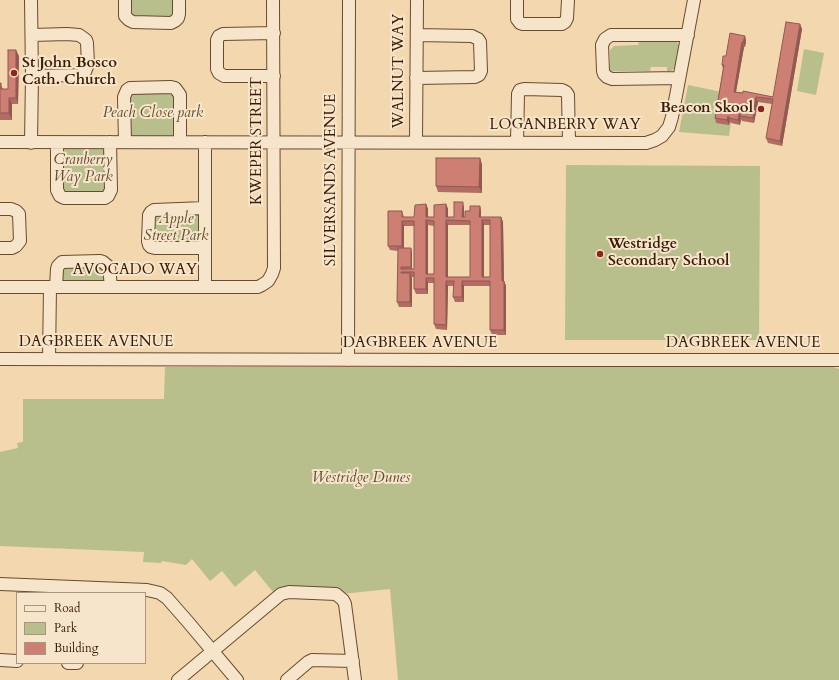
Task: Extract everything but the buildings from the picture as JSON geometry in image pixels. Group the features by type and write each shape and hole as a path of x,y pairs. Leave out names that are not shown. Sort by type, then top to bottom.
{"street":[{"path":"31,0 31,143"},
{"path":"125,0 125,16 129,20 133,22 171,23 175,22 178,18 179,0"},
{"name":"KWEPER STREET","path":"268,281 274,268 273,0"},
{"name":"SILVERSANDS AVENUE","path":"348,360 347,282 349,0"},
{"name":"WALNUT WAY","path":"416,142 417,0"},
{"path":"517,0 517,19 520,23 524,24 562,24 567,18 568,0"},
{"name":"LOGANBERRY WAY","path":"0,142 646,142 655,140 662,136 669,127 694,0"},
{"path":"274,33 223,34 219,36 217,40 217,68 219,74 224,76 274,76"},
{"path":"32,35 79,35 86,40 87,43 88,64 85,72 80,75 32,76"},
{"path":"416,78 475,77 481,71 480,42 478,39 472,36 417,35"},
{"path":"679,78 607,77 603,71 602,45 605,39 611,36 688,35"},
{"path":"125,142 124,97 127,90 130,88 171,86 175,88 180,95 180,142"},
{"path":"517,142 518,94 520,90 524,89 562,90 566,92 568,96 569,142"},
{"path":"57,143 57,190 60,196 64,198 105,198 111,190 110,142"},
{"path":"205,142 205,287"},
{"path":"205,208 154,210 149,215 148,241 151,247 155,248 205,248"},
{"path":"0,209 11,209 19,214 20,241 12,248 0,248"},
{"path":"49,359 53,287 58,266 62,262 103,262 109,267 111,287"},
{"name":"AVOCADO WAY","path":"0,287 258,287 268,281"},
{"name":"DAGBREEK AVENUE","path":"0,359 839,360"},
{"path":"0,584 95,590 147,590 160,593 167,598 236,680"},
{"path":"178,680 281,594 289,592 336,594 341,598 345,604 355,680"},
{"path":"0,660 16,661"},
{"path":"287,680 312,660 353,661"}],"green space":[{"path":"128,0 177,0 174,18 130,17"},
{"path":"639,42 677,42 680,47 675,68 667,74 667,67 651,67 650,71 610,71 610,50 614,46 638,45"},
{"path":"804,49 824,53 816,95 797,91"},
{"path":"688,85 722,92 729,125 730,121 731,122 729,136 679,132"},
{"name":"Peach Close park","path":"174,92 176,134 171,138 131,136 129,97 131,93"},
{"name":"Cranberry Way Park","path":"102,147 106,149 105,191 91,191 91,195 62,192 63,148"},
{"path":"566,165 760,166 759,340 565,340"},
{"name":"Apple Street Park","path":"196,213 200,217 200,239 197,243 156,244 152,240 154,215"},
{"path":"101,264 107,277 104,282 62,281 61,268"},
{"name":"Westridge Dunes","path":"165,367 833,367 839,369 839,680 398,680 390,589 342,594 327,588 289,586 273,592 255,570 235,587 222,571 210,581 192,559 186,565 162,561 161,563 143,562 144,552 0,546 0,452 18,448 17,443 23,441 23,399 164,399"}],"place":[{"name":"St John Bosco Cath. Church","path":"14,73"},
{"name":"Beacon Skool","path":"761,109"},
{"name":"Westridge Secondary School","path":"600,254"}]}
